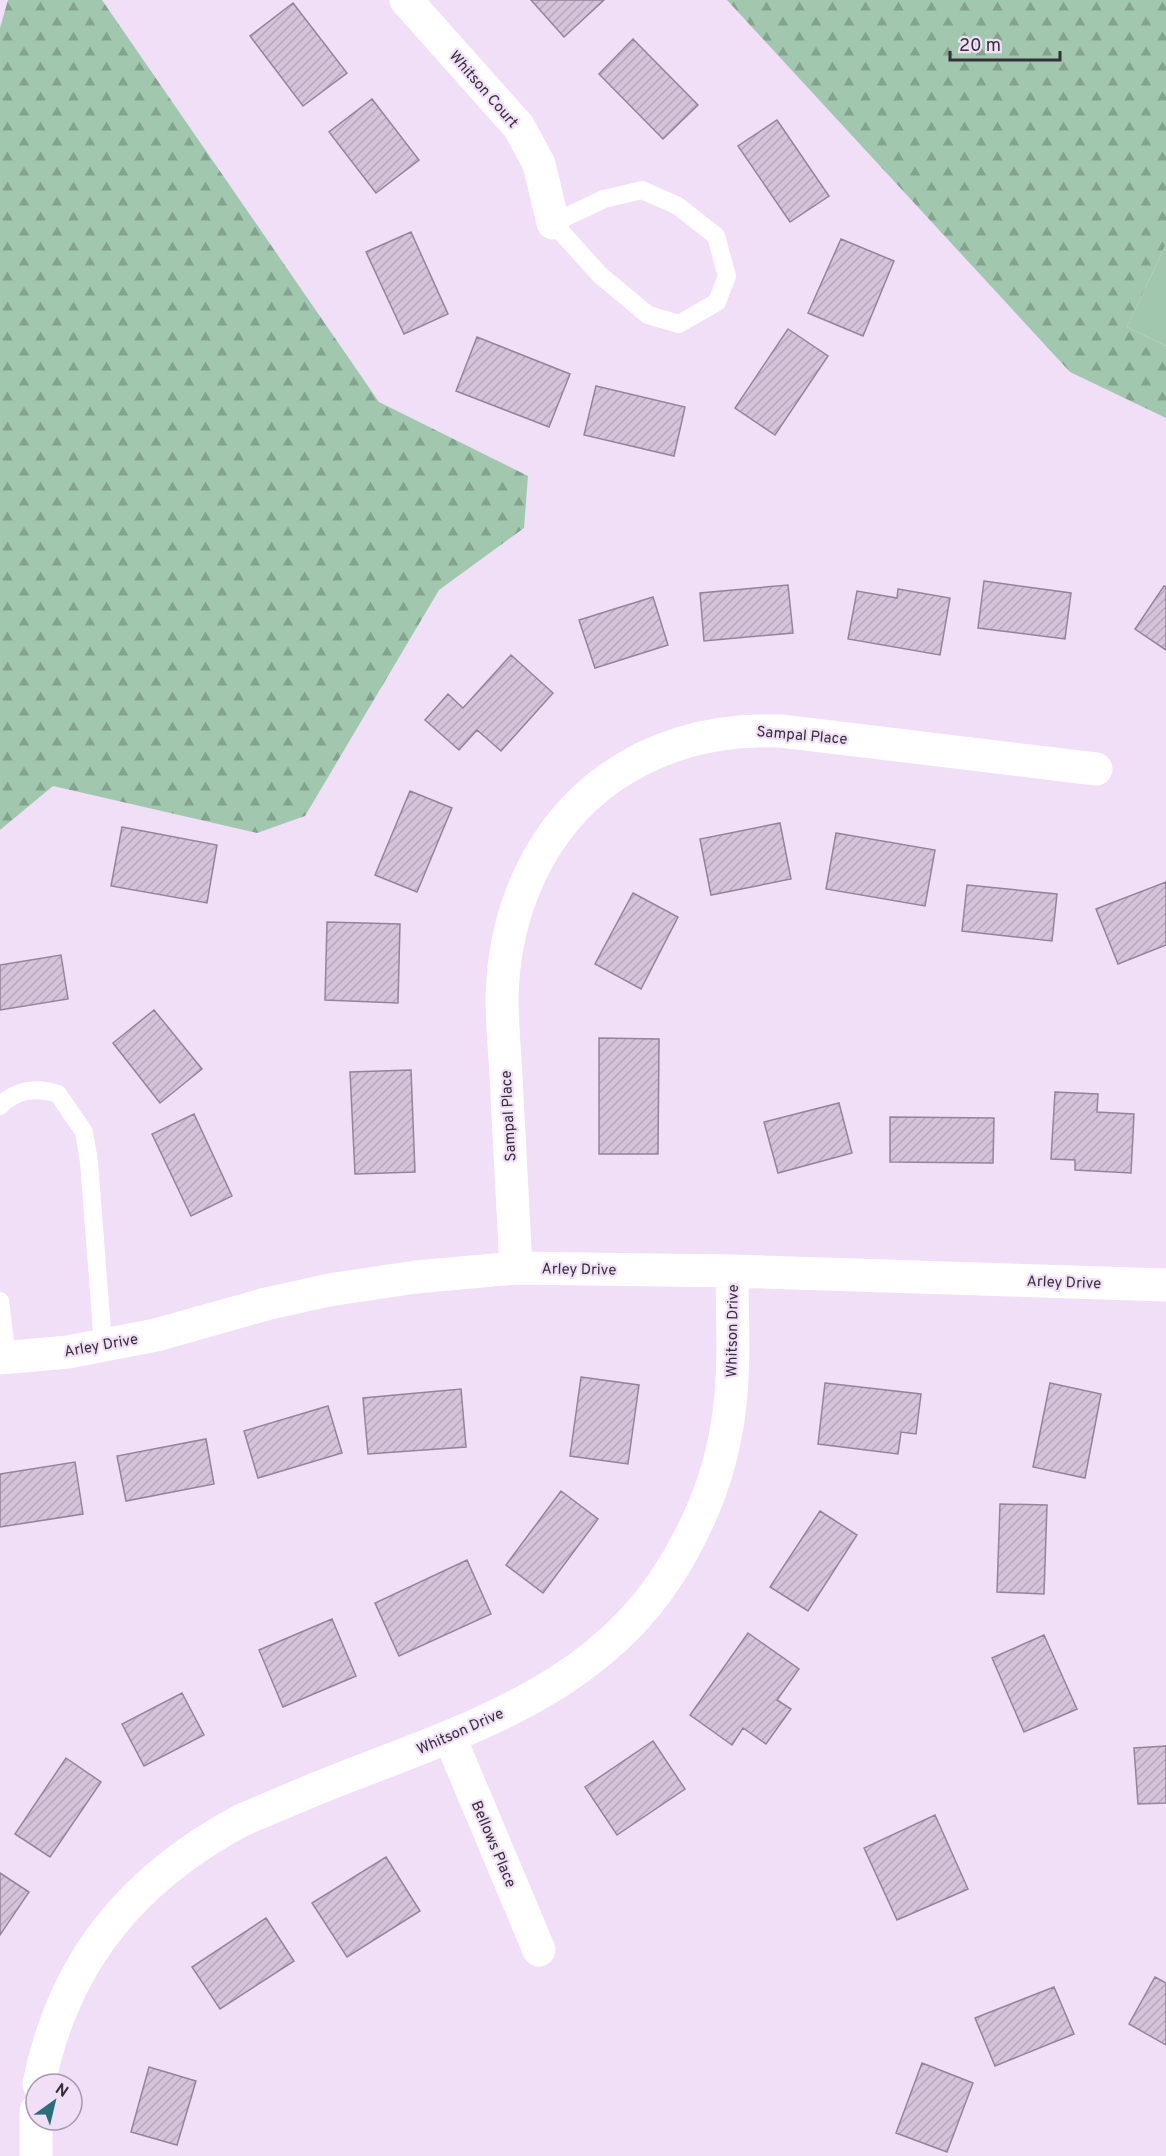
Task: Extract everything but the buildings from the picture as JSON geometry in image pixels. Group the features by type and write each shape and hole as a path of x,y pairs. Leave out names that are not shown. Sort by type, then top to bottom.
{"street":[{"name":"Whitson Court","path":"406,0 519,127 540,164 553,223"},
{"name":"Sampal Place","path":"516,1268 502,998 507,944 519,897 538,856 565,819 597,787 650,753 705,735 749,730 781,731 1096,769"},
{"name":"Arley Drive","path":"4,1358 68,1352 156,1335 266,1304 329,1290 416,1277 516,1268 732,1271 1166,1285"},
{"name":"Whitson Drive","path":"42,2072 53,2026 62,2002 94,1946 131,1901 174,1863 210,1837 242,1820 450,1738 534,1697 585,1665 637,1618 676,1566 704,1508 719,1467 728,1425 732,1372 732,1271"},
{"name":"Bellows Place","path":"450,1738 538,1950"},
{"path":"36,2132 36,2156"}],"lane":[{"path":"642,190 678,206 716,236 727,276 717,302 679,324 648,315 600,275 553,223 604,198 642,190"},
{"path":"0,1106 9,1097 39,1088 58,1094 84,1132 89,1162 104,1344"},
{"path":"0,1301 4,1358"}],"green space":[{"path":"8,0 102,0 379,402 528,476 524,528 439,590 305,816 257,833 53,786 0,830 0,28"},
{"path":"727,0 1166,0 1166,244 1127,327 1166,346 1166,418 1070,372"},
{"path":"1166,244 1166,346 1127,327"}]}
